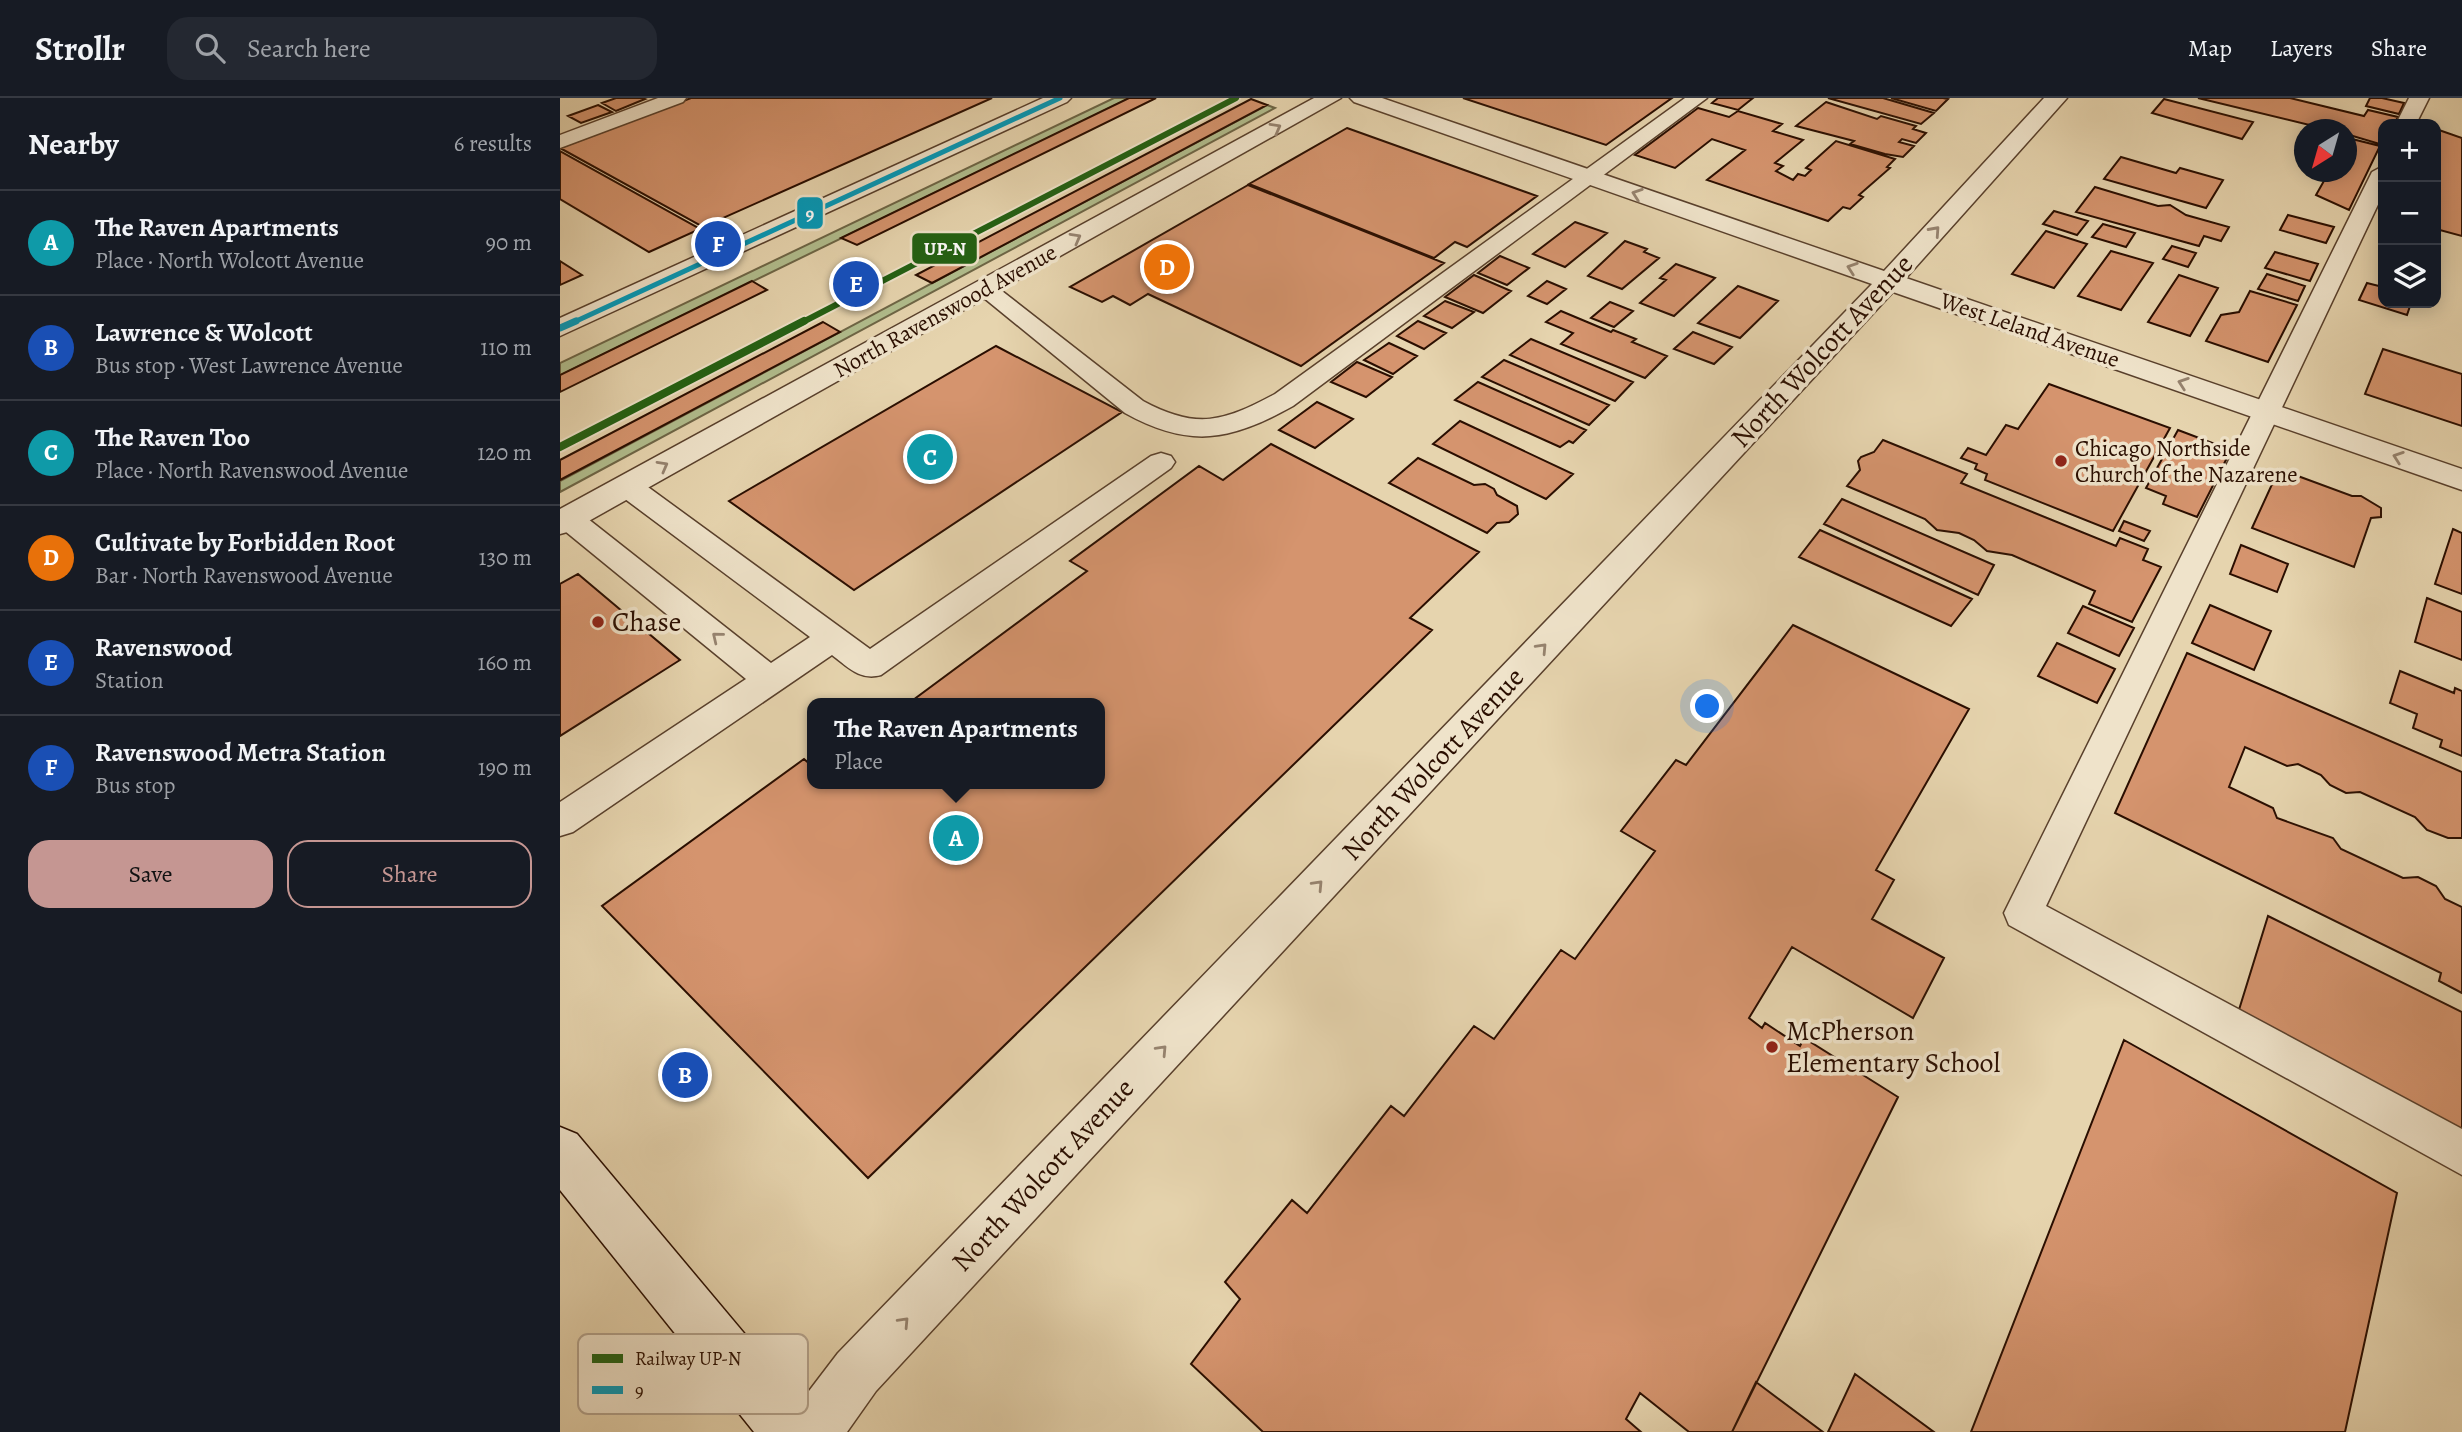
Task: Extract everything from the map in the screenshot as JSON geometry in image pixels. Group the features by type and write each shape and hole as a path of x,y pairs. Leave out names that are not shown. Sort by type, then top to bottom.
{"street":[{"path":"560,328 1060,98"},
{"name":"North Ravenswood Avenue","path":"564,521 1330,98"},
{"name":"West Leland Avenue","path":"1361,98 2462,480"},
{"name":"North Wolcott Avenue","path":"813,1432 858,1372 1889,281 2056,98"},
{"path":"560,1151 710,1334"},
{"path":"775,1414 790,1432"}],"lane":[{"path":"560,142 676,98"},
{"path":"985,289 1134,407 1160,423 1197,430 1243,424 1284,400 1697,98"},
{"path":"2408,119 2419,98"},
{"path":"2378,182 2022,913 2462,1153"},
{"path":"627,486 869,666 1161,462"},
{"path":"564,521 770,680"},
{"path":"560,821 832,638"}],"green space":[{"path":"1114,98 1130,98 560,375 560,363"},
{"path":"1267,105 1275,108 560,492 560,481"}],"building":[{"path":"616,98 645,99 616,111 602,103"},
{"path":"691,98 992,98 703,227 560,148"},
{"path":"1129,98 1156,98 857,245 841,238"},
{"path":"1463,98 1672,98 1606,145"},
{"path":"1718,98 1753,98 1738,110 1712,103"},
{"path":"1828,98 1883,98 1934,113 1921,124"},
{"path":"1891,98 1943,98 1948,99 1936,111"},
{"path":"2198,98 2290,98 2364,116 2368,110 2398,117 2378,119 2378,144 2357,137 2357,119 2294,119 2294,121"},
{"path":"2370,98 2404,103 2399,114 2366,106"},
{"path":"1251,99 1267,105 932,283 916,275"},
{"path":"2164,99 2253,122 2242,139 2152,113"},
{"path":"1826,102 1877,119 1881,116 1916,126 1913,129 1926,133 1916,143 1902,139 1899,142 1914,146 1903,157 1850,144 1854,141 1796,126"},
{"path":"598,105 612,112 581,123 568,116"},
{"path":"1698,108 1729,117 1738,111 1782,124 1773,131 1803,140 1775,163 1783,166 1776,171 1793,180 1798,174 1805,176 1811,170 1806,168 1836,141 1895,159 1887,167 1890,168 1859,195 1863,197 1850,209 1843,207 1828,221 1707,180 1745,150 1712,139 1675,168 1635,155"},
{"path":"1347,128 1537,196 1467,247 1455,242 1434,258 1249,184"},
{"path":"2441,131 2462,138 2462,236 2441,230"},
{"path":"2357,140 2378,146 2349,210 2316,195 2323,182 2357,182"},
{"path":"560,151 700,229 649,252 560,199"},
{"path":"2121,157 2176,173 2180,168 2223,180 2206,208 2104,179"},
{"path":"1248,185 1444,263 1301,366 1148,294 1130,305 1113,296 1102,302 1070,287"},
{"path":"2095,187 2158,206 2170,205 2186,215 2229,227 2221,241 2204,236 2199,246 2076,212"},
{"path":"2054,211 2088,221 2077,235 2043,224"},
{"path":"2288,215 2334,227 2326,243 2280,230"},
{"path":"1575,222 1607,233 1565,267 1533,254"},
{"path":"2103,224 2135,233 2126,247 2092,237"},
{"path":"2046,231 2087,244 2054,288 2012,274"},
{"path":"1625,241 1647,249 1644,252 1659,258 1622,289 1588,276"},
{"path":"2172,246 2196,253 2188,267 2163,259"},
{"path":"2111,251 2153,263 2121,310 2078,296"},
{"path":"2275,252 2318,264 2310,281 2265,268"},
{"path":"1500,256 1529,268 1507,285 1478,273"},
{"path":"560,261 582,275 560,285"},
{"path":"1676,264 1715,278 1674,316 1640,303 1666,280 1660,278"},
{"path":"2267,274 2305,286 2298,301 2258,289"},
{"path":"1474,275 1511,291 1483,313 1445,297"},
{"path":"2179,275 2218,288 2190,336 2148,322"},
{"path":"752,281 767,290 560,392 560,375"},
{"path":"1547,281 1566,289 1547,304 1528,296"},
{"path":"2367,283 2378,286 2378,306 2359,300"},
{"path":"1738,286 1778,301 1740,338 1698,323"},
{"path":"2250,291 2297,305 2268,362 2206,341 2221,315 2239,312"},
{"path":"1445,301 1474,312 1452,328 1424,316"},
{"path":"1610,302 1633,311 1614,327 1591,318"},
{"path":"2385,308 2409,308 2407,315"},
{"path":"1561,311 1611,332 1613,330 1636,339 1632,342 1667,356 1645,378 1561,344 1573,333 1546,322"},
{"path":"1418,321 1446,333 1424,349 1397,336"},
{"path":"823,322 840,332 560,480 560,460"},
{"path":"1693,332 1732,347 1714,364 1674,349"},
{"path":"1531,339 1633,382 1615,401 1510,355"},
{"path":"1389,343 1417,356 1393,374 1364,360"},
{"path":"996,346 1122,412 854,590 729,501"},
{"path":"2383,349 2462,374 2462,426 2365,394"},
{"path":"1504,360 1609,405 1589,425 1482,377"},
{"path":"1357,362 1392,377 1366,397 1331,382"},
{"path":"1478,382 1586,430 1573,443 1569,441 1560,447 1455,400"},
{"name":"Chicago Northside Church of the Nazarene","path":"2049,384 2170,428 2113,531 1985,480 1987,474 1975,469 1977,464 1961,458 1968,448 1986,455 2006,425 2018,429"},
{"path":"1317,402 1353,419 1315,448 1279,430"},
{"path":"1460,421 1573,474 1546,499 1433,444"},
{"path":"2178,430 2231,450 2197,517 2163,504 2166,496 2146,488"},
{"path":"1883,440 1967,474 1961,483 2116,546 2120,538 2148,549 2143,560 2161,567 2132,622 2089,604 2095,591 2012,555 1987,551 1974,540 1959,533 1937,530 1925,519 1847,486 1860,470 1858,461 1861,457 1874,452"},
{"path":"1271,444 1479,552 1410,618 1432,630 868,1178 602,906 804,759 807,762 807,789 1105,789 1105,698 916,698 1087,571 1070,561 1199,466 1223,480"},
{"path":"1418,458 1474,485 1485,484 1494,489 1497,495 1517,506 1518,514 1509,522 1497,523 1487,533 1389,483"},
{"path":"2279,469 2352,496 2361,496 2381,508 2381,517 2371,518 2354,567 2252,528"},
{"path":"1842,499 1994,565 1978,595 1824,524"},
{"path":"2124,521 2150,531 2144,541 2119,531"},
{"path":"2453,529 2462,533 2462,594 2435,584"},
{"path":"1820,530 1972,599 1951,626 1799,557"},
{"path":"2241,545 2288,564 2277,592 2230,574"},
{"name":"Chase","path":"578,574 680,660 560,736 560,584"},
{"path":"2427,598 2462,612 2462,660 2415,642"},
{"path":"2210,605 2271,631 2254,670 2192,643"},
{"path":"2083,606 2134,628 2119,656 2068,633"},
{"path":"1793,625 1969,709 1876,870 1894,880 1872,919 1944,958 1913,1018 1792,947 1749,1018 1762,1028 1765,1023 1800,1046 1804,1038 1898,1097 1732,1432 1689,1432 1640,1393 1626,1419 1641,1432 1263,1432 1191,1364 1240,1299 1225,1282 1292,1200 1307,1213 1391,1106 1404,1116 1474,1026 1494,1039 1561,950 1575,959 1655,851 1621,831 1676,760 1686,765"},
{"path":"2057,643 2115,669 2097,703 2038,676"},
{"path":"2187,653 2462,772 2462,838 2448,838 2427,830 2415,817 2360,792 2346,793 2330,785 2321,775 2298,764 2287,766 2245,747 2229,787 2273,808 2277,818 2333,838 2341,849 2403,878 2418,877 2436,886 2445,899 2462,907 2462,993 2439,981 2441,973 2115,813"},
{"path":"2400,671 2454,693 2455,688 2462,691 2462,756 2440,747 2442,740 2413,728 2417,714 2390,703"},
{"path":"2268,916 2462,1012 2462,1131 2238,1013"},
{"path":"2124,1040 2397,1193 2345,1432 1971,1432"},
{"path":"1855,1374 1934,1432 1828,1432"},
{"path":"1756,1382 1823,1432 1732,1432"}],"rail line":[{"name":"UP-N","path":"560,447 1236,98"}],"transit line":[{"name":"9","path":"560,328 1060,98"}],"place":[{"name":"Ravenswood Metra Station","path":"718,244"},
{"name":"Cultivate by Forbidden Root","path":"1167,267"},
{"name":"Ravenswood","path":"856,284"},
{"name":"The Raven Too","path":"930,457"},
{"name":"Chicago Northside Church of the Nazarene","path":"2061,461"},
{"name":"Chase","path":"598,622"},
{"name":"The Raven Apartments","path":"956,838"},
{"name":"McPherson Elementary School","path":"1772,1047"},
{"name":"Lawrence & Wolcott","path":"685,1075"}]}
